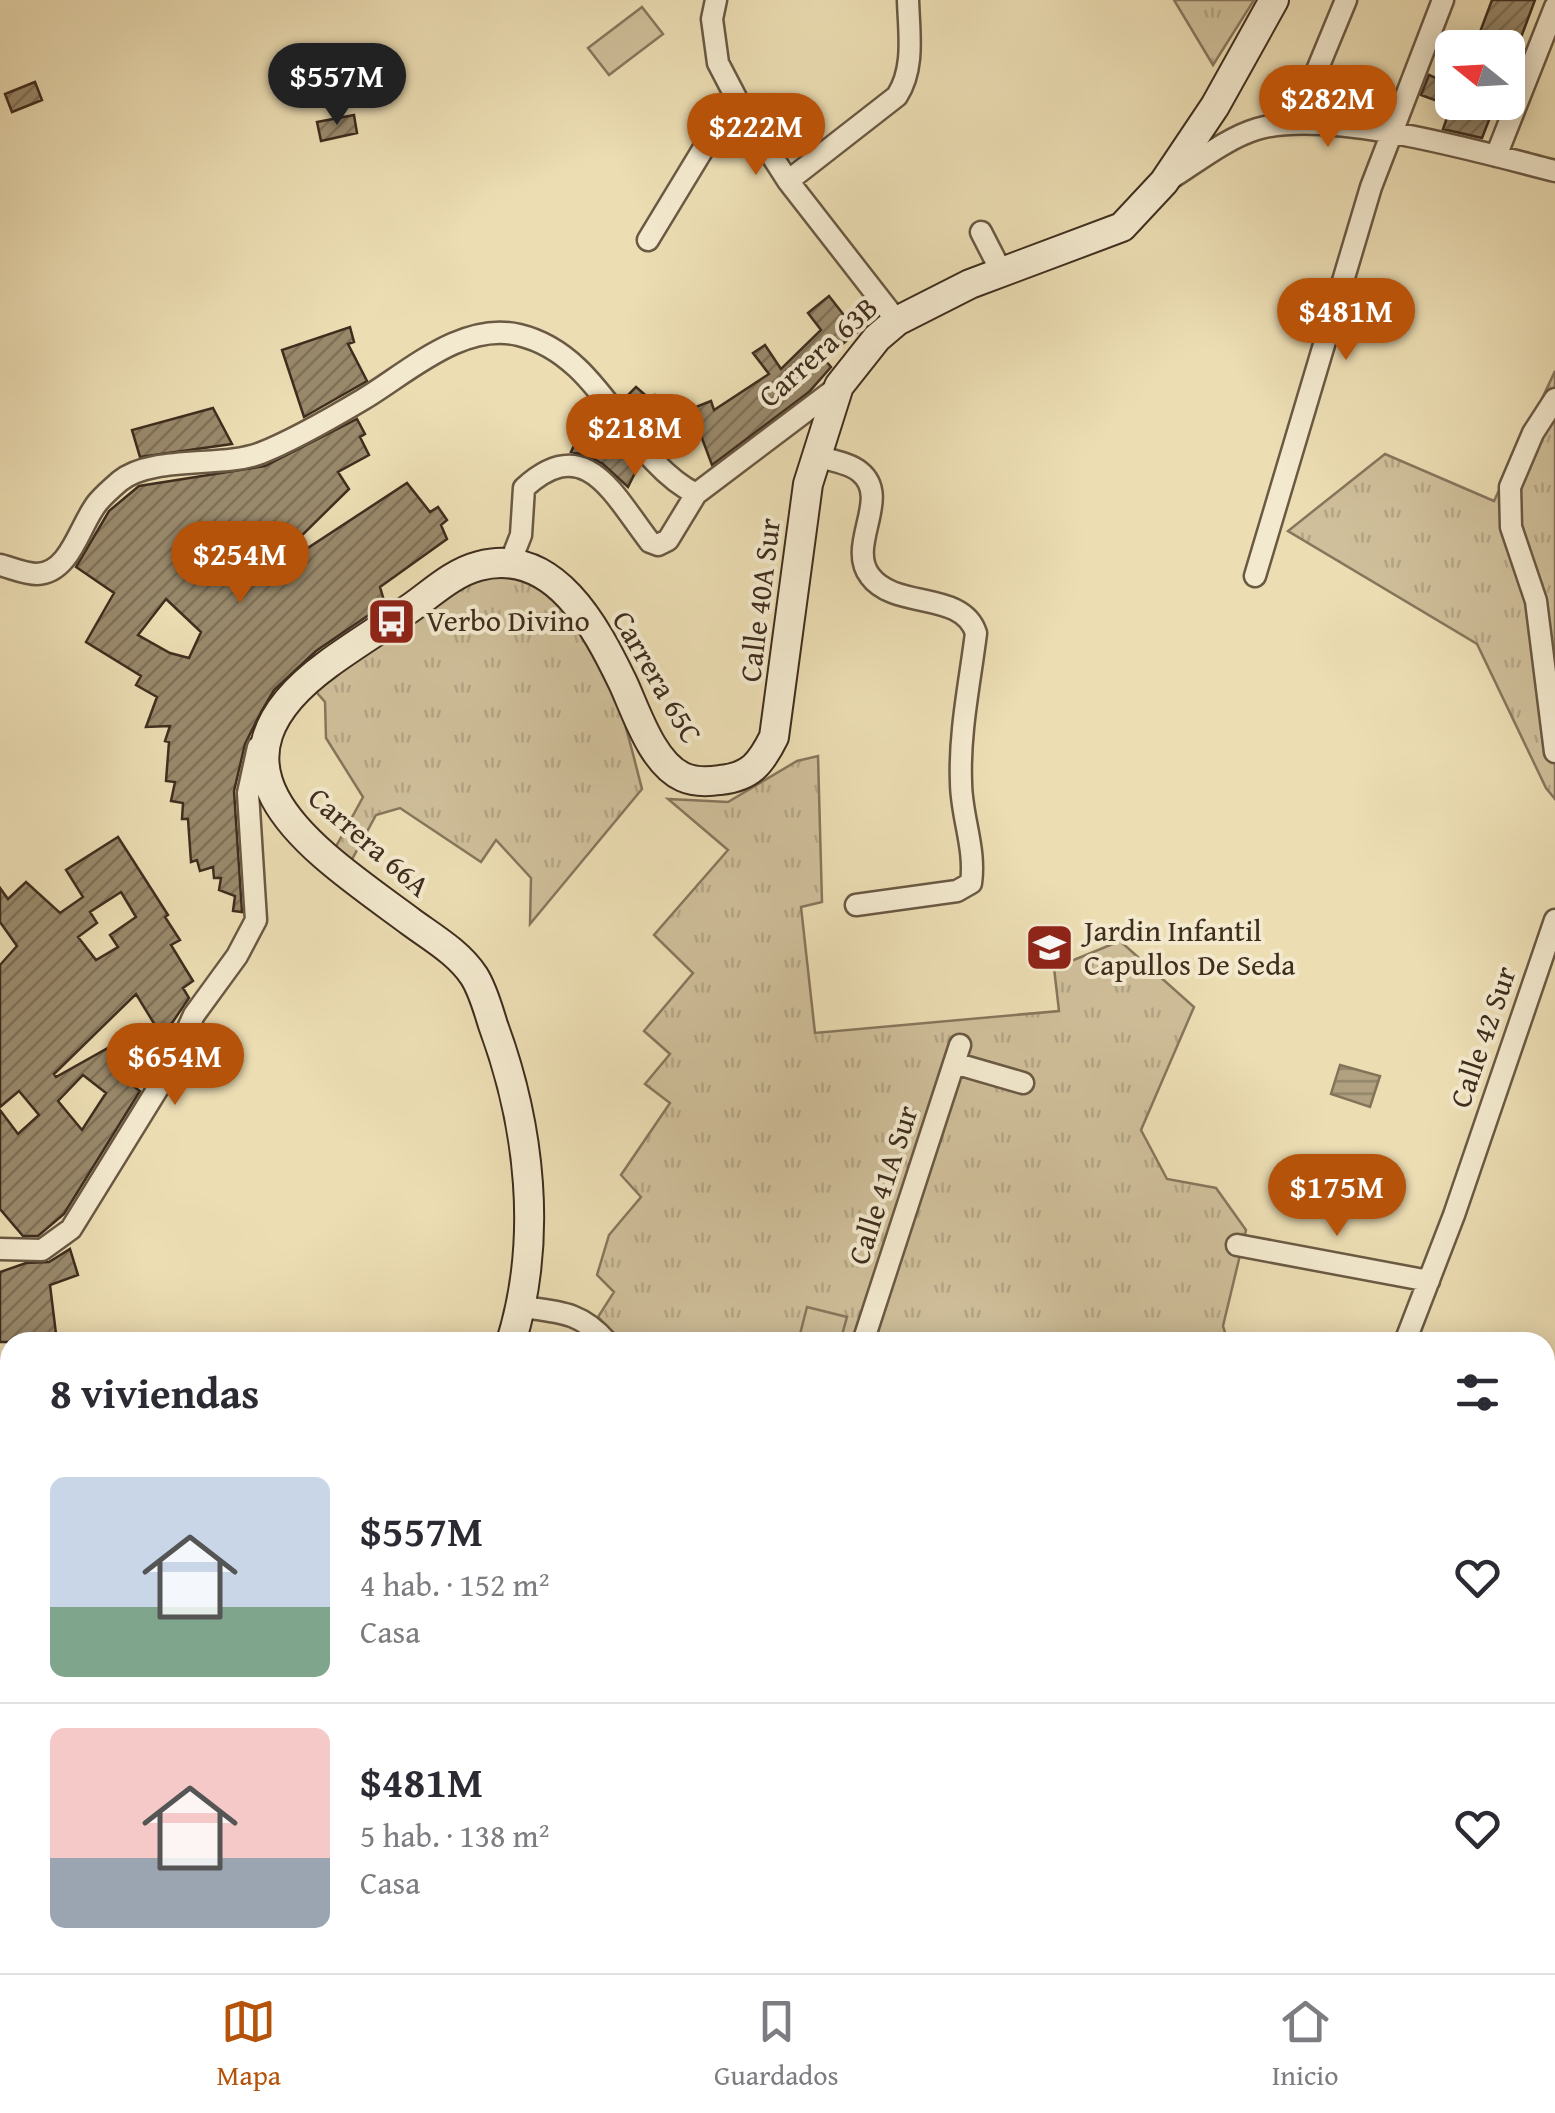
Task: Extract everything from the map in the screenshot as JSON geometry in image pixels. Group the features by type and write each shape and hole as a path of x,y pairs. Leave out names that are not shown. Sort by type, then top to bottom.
{"main road":[{"name":"Carrera 63B","path":"839,386 877,338 897,322 1001,271 1122,227 1164,182 1215,106 1274,0"},
{"name":"Calle 40A Sur","path":"706,782 730,779 760,766 774,736 808,484 839,386"},
{"name":"Carrera 65C","path":"510,563 544,573 561,585 582,611 624,684 644,732 667,766 682,776 706,782"},
{"path":"269,728 283,704 304,682 448,580 480,565 510,563"},
{"name":"Carrera 66A","path":"269,728 264,770 284,818 309,842 450,950 477,980 501,1045 530,1176 522,1307"},
{"path":"513,1332 522,1307"}],"street":[{"path":"716,0 712,19 718,63 743,111 788,181 897,322"},
{"path":"788,181 897,96 906,81 908,66 908,0"},
{"path":"1296,121 1346,0"},
{"path":"1254,576 1371,187 1443,0"},
{"path":"1496,156 1555,7"},
{"path":"648,240 704,146 743,111"},
{"path":"1164,182 1254,129 1296,121 1392,134 1555,171"},
{"path":"981,232 1001,271"},
{"path":"0,565 35,574 48,572 65,559 97,503 124,477 167,465 258,455 364,399 394,376 452,345 484,334 515,333 546,344 566,358 607,399 669,477 696,494 668,540 658,545 650,542 611,488 580,467 569,464 549,468 524,488 521,535 510,563"},
{"name":"Carrera 63B","path":"696,494 839,386"},
{"path":"1555,399 1533,434 1510,487 1511,527 1536,601 1555,752"},
{"path":"816,456 859,470 870,485 872,500 862,558 870,578 889,590 962,612 972,620 976,633 960,785 974,865 971,882 957,891 856,905"},
{"path":"0,1249 42,1250 70,1229 168,1072 194,1014 236,956 256,920 248,793 260,741 269,728"},
{"name":"Calle 42 Sur","path":"1409,1332 1555,920"},
{"name":"Calle 41A Sur","path":"867,1332 957,1054 1023,1083"},
{"path":"1237,1245 1429,1281"},
{"path":"522,1307 560,1312 591,1324 598,1332"}],"green space":[{"path":"1174,0 1254,0 1213,65"},
{"path":"642,7 663,34 609,75 588,48"},
{"path":"1555,371 1555,799 1546,788 1477,644 1288,531 1385,454 1494,501"},
{"path":"485,574 538,580 579,620 608,674 642,789 530,924 531,878 496,840 481,862 400,808 376,815 350,863 333,852 363,797 326,738 325,702 311,686 403,623"},
{"path":"818,756 822,902 801,907 815,1033 1059,1011 1054,968 1120,941 1194,1007 1141,1130 1167,1179 1216,1188 1246,1230 1223,1326 1225,1332 609,1332 598,1317 614,1292 597,1275 609,1235 641,1197 621,1175 670,1103 645,1084 670,1054 644,1031 693,973 654,935 728,850 668,799 728,802 797,761"},
{"path":"807,1307 847,1317 843,1332 801,1332"}],"shaded area":[{"path":"1340,1065 1380,1076 1370,1107 1331,1094"}],"building":[{"path":"1492,0 1535,0 1524,30 1481,30"},
{"path":"1429,75 1435,78 1435,100 1421,95"},
{"path":"35,82 42,100 12,112 5,94"},
{"path":"354,115 357,133 321,141 317,122"},
{"path":"1446,120 1489,120 1482,138 1443,129"},
{"path":"829,296 847,319 855,313 865,326 824,359 831,367 809,392 712,465 691,409 711,401 714,410 769,374 753,353 765,345 781,369 821,330 808,313"},
{"path":"350,327 354,342 348,344 367,381 304,417 282,350"},
{"path":"636,387 651,400 655,395 673,410 658,429 640,414 637,419 623,400"},
{"path":"593,406 639,465 628,487 603,464 571,452"},
{"path":"213,408 232,444 140,457 132,430"},
{"path":"357,419 369,455 338,472 349,489 288,549 294,557 407,483 430,512 438,507 447,520 441,525 447,539 380,587 385,604 316,651 274,690 261,712 245,744 234,791 242,912 233,911 235,896 219,890 221,878 214,878 213,867 200,871 197,860 191,862 188,819 182,819 183,803 171,801 175,782 166,781 169,742 165,741 170,726 146,727 157,697 136,685 141,676 86,642 114,593 76,567 109,511 139,486 265,466","holes":["166,599 201,632 189,658 170,653 138,635"]},
{"path":"118,837 168,915 165,917 180,940 171,945 193,981 183,988 189,998 172,1023 158,1030 136,994 54,1074 56,1077 149,1025 164,1048 153,1065 136,1046 113,1064 118,1068 114,1072 140,1091 64,1214 38,1236 23,1236 0,1209 0,1110 18,1134 39,1115 19,1091 0,1107 0,965 17,946 0,922 0,888 8,899 26,882 60,913 83,897 66,870","holes":["121,892 136,917 110,935 118,947 96,960 78,937 97,923 90,912","83,1075 106,1093 82,1130 58,1101"]},
{"path":"70,1249 78,1275 50,1285 56,1332 0,1332 0,1272 26,1263 49,1262"}],"place":[{"name":"Verbo Divino","path":"391,621"},
{"name":"Jardin Infantil Capullos De Seda","path":"1049,948"}]}
